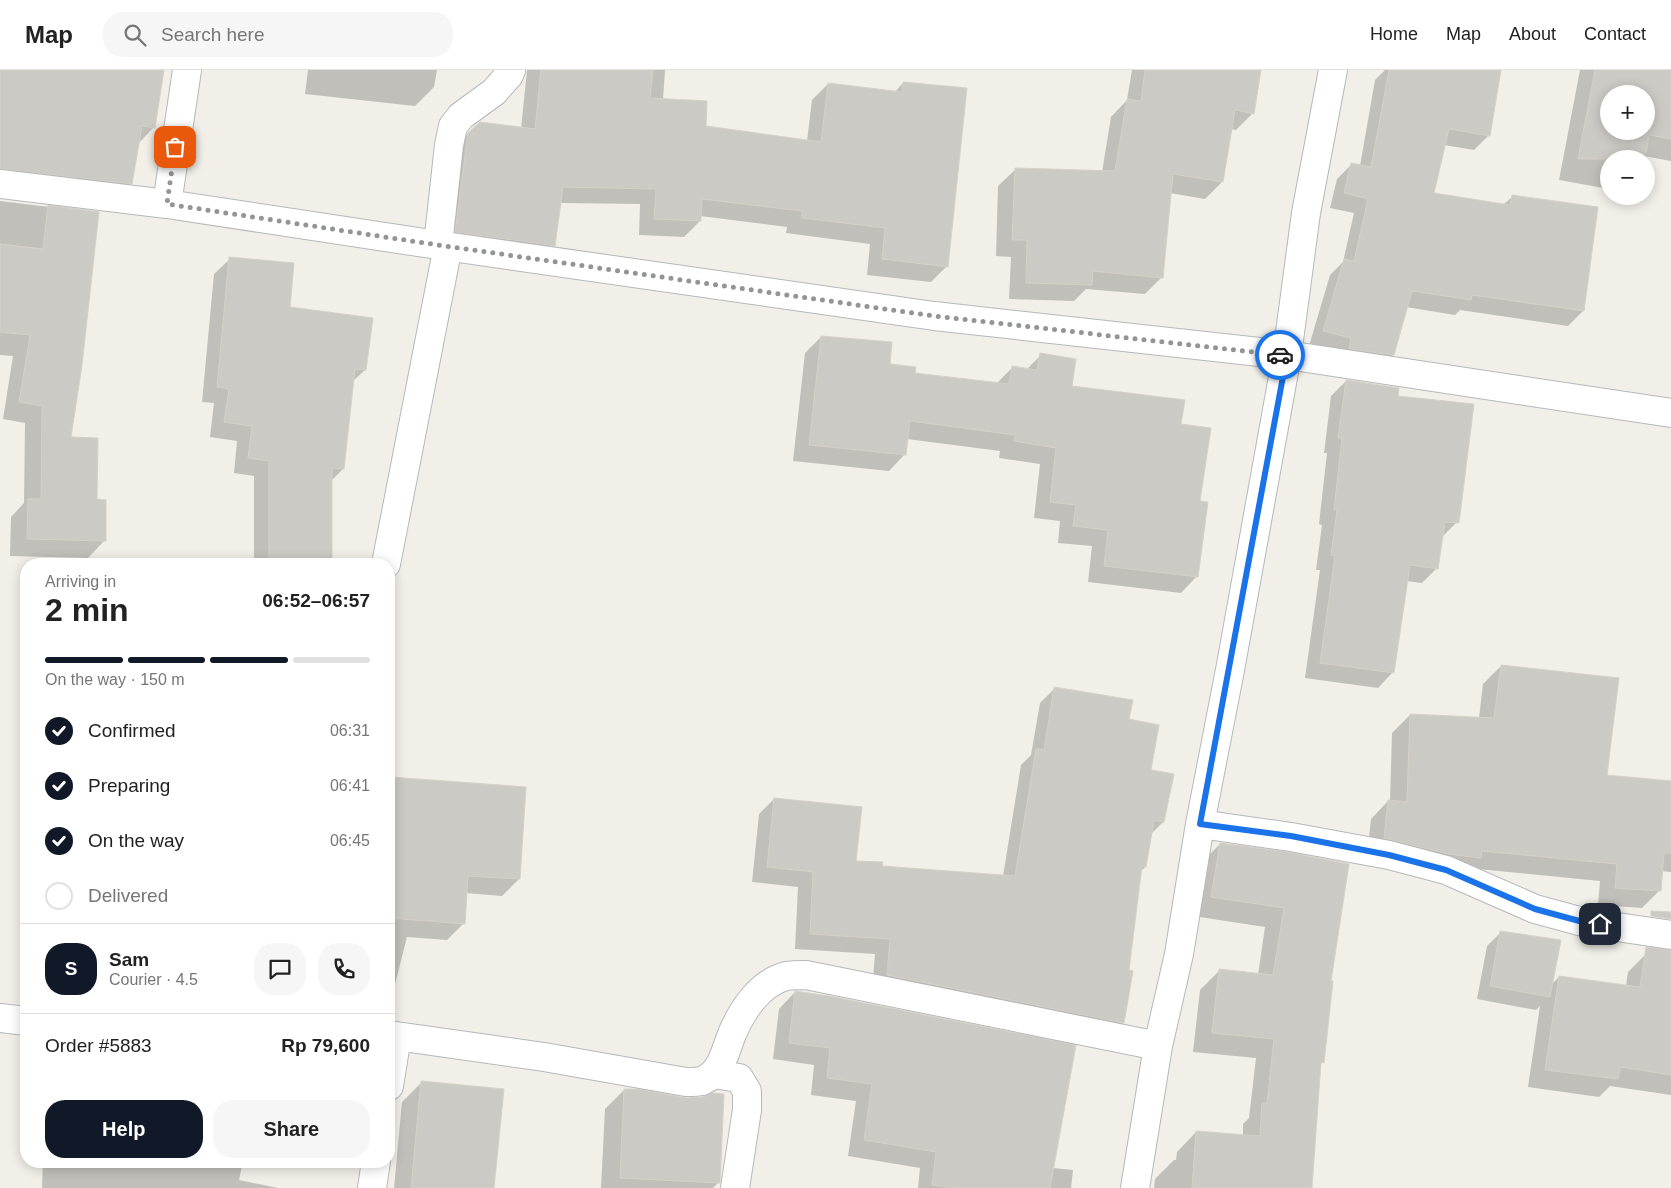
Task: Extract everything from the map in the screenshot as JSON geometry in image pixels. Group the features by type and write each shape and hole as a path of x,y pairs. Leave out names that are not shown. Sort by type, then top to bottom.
{"street":[{"path":"167,204 187,70"},
{"path":"387,558 443,246 449,145 453,126 462,116 494,92 511,70"},
{"path":"1135,1188 1158,1046 1179,954 1200,824 1287,355 1306,213 1333,70"},
{"path":"0,184 167,204 443,246 934,316 1287,355 1671,413"},
{"path":"1200,824 1291,836 1389,855 1446,870 1535,909 1583,922 1671,934"},
{"path":"395,1035 544,1057 686,1082 701,1081 714,1074 724,1057 732,1034 744,1010 757,994 775,981 787,976 806,975 1158,1046"},
{"path":"0,1018 20,1020"},
{"path":"714,1074 739,1078 747,1091 747,1110 735,1188"},
{"path":"372,1188 375,1168"}],"building":[{"path":"0,70 164,70 155,128 142,126 132,184 0,169"},
{"path":"541,70 653,70 650,98 707,101 706,126 821,142 828,83 902,92 903,82 967,88 948,267 882,259 885,228 802,218 802,211 702,199 701,221 654,219 656,189 563,187 555,246 455,232 468,133 480,122 535,129"},
{"path":"1145,70 1261,70 1254,114 1235,110 1223,182 1173,174 1163,278 1093,271 1092,285 1026,283 1027,240 1012,240 1015,168 1115,171 1127,99 1141,101"},
{"path":"1389,70 1501,70 1490,136 1449,129 1434,193 1510,205 1512,195 1598,207 1584,311 1472,295 1471,300 1412,291 1394,355 1349,349 1351,338 1323,331 1344,259 1354,261 1368,199 1344,193 1351,163 1371,167"},
{"path":"1595,70 1671,70 1671,139 1655,136 1655,85 1600,85 1600,140 1648,140 1646,150 1600,150 1600,159 1578,159"},
{"path":"48,205 99,212 82,365 71,437 98,438 97,499 106,500 106,541 27,539 28,499 41,499 42,406 19,402 30,335 0,332 0,244 43,249"},
{"path":"229,257 294,263 290,307 373,318 366,370 355,369 344,469 332,468 332,558 269,558 269,461 248,458 252,426 224,422 229,389 217,387"},
{"path":"821,336 892,342 890,364 916,367 915,373 1009,384 1012,366 1037,370 1040,353 1076,359 1072,386 1185,400 1181,424 1211,428 1200,501 1208,502 1198,577 1104,566 1108,530 1073,526 1076,505 1050,502 1056,448 1014,441 1015,435 910,421 906,455 809,445"},
{"path":"1346,380 1399,388 1398,396 1474,404 1459,523 1445,522 1438,569 1410,565 1394,673 1320,663 1335,556 1331,555 1337,510 1334,509 1342,438 1338,438"},
{"path":"1501,665 1619,678 1607,775 1671,781 1671,853 1664,853 1661,891 1615,888 1617,864 1482,851 1481,858 1448,854 1384,838 1388,800 1407,802 1410,714 1494,718"},
{"path":"1054,687 1133,700 1129,719 1159,725 1151,770 1174,774 1164,822 1154,820 1146,867 1142,866 1129,970 1133,971 1124,1023 887,975 890,939 810,934 813,872 767,867 774,798 862,807 856,861 883,862 882,866 1015,876 1036,749 1044,750"},
{"path":"395,777 526,787 520,879 468,876 465,924 395,918"},
{"path":"1220,843 1288,852 1349,864 1331,981 1333,981 1324,1063 1321,1062 1312,1188 1192,1188 1196,1131 1260,1136 1262,1103 1267,1103 1274,1039 1212,1033 1219,969 1273,975 1284,908 1211,897"},
{"path":"1651,911 1671,912 1671,919 1651,916"},
{"path":"1500,931 1561,940 1550,997 1490,986"},
{"path":"1646,947 1671,950 1671,1075 1620,1067 1618,1079 1545,1070 1559,976 1640,987"},
{"path":"795,991 829,996 1076,1045 1050,1188 954,1188 932,1185 936,1152 864,1140 872,1084 827,1078 830,1048 789,1043"},
{"path":"421,1081 504,1089 494,1188 411,1188"},
{"path":"624,1089 638,1089 686,1098 703,1097 712,1093 724,1094 720,1183 620,1178"}],"way so far":[{"path":"175,147 167,204 934,316 1280,355"}],"route":[{"path":"1280,355 1287,355 1200,824 1291,836 1389,855 1446,870 1535,909 1583,922 1600,924"}]}
